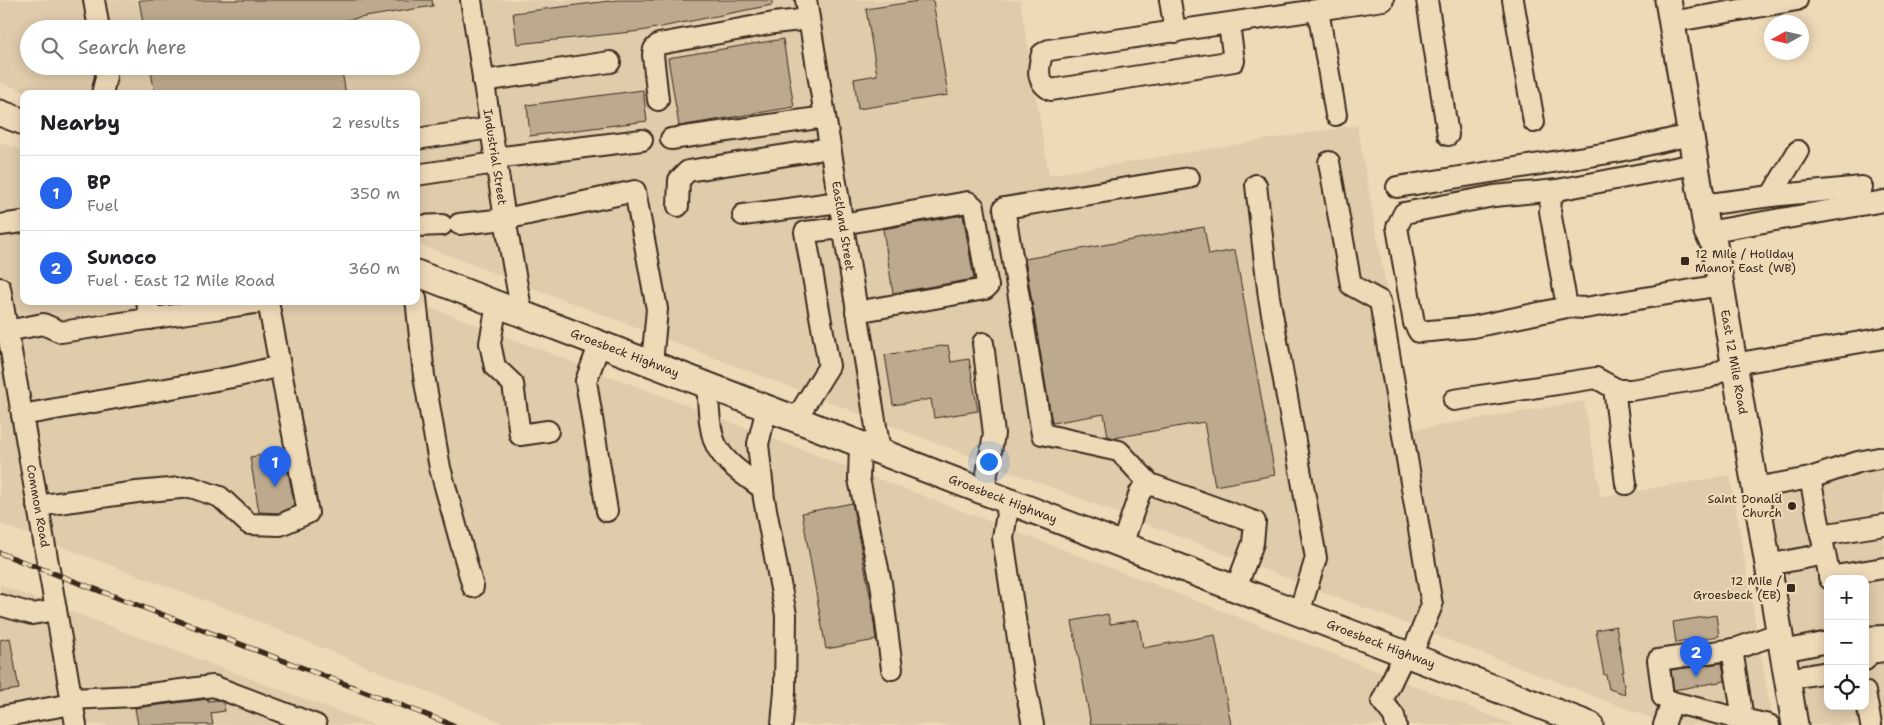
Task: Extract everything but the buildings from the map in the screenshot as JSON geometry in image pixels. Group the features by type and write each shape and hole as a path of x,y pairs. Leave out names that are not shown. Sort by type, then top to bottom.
{"main road":[{"name":"East 12 Mile Road","path":"1669,11 1707,232 1714,244 1795,725"},
{"path":"0,113 20,120"},
{"name":"Groesbeck Highway","path":"420,275 1590,725"}],"street":[{"path":"94,0 97,20"},
{"name":"Industrial Street","path":"471,0 505,219 522,314"},
{"path":"1170,0 1176,32"},
{"path":"1229,24 1234,61 1051,90 1044,86 1040,77 1039,66 1042,54 1049,50 1229,24 1306,8 1383,0"},
{"path":"1426,0 1448,135"},
{"path":"1513,0 1534,122"},
{"path":"1669,11 1797,0"},
{"path":"1306,8 1336,116"},
{"path":"658,100 653,55 654,49 659,44 774,23 808,9"},
{"name":"Eastland Street","path":"808,9 856,312 870,447 859,479 881,583 892,669"},
{"path":"483,80 610,62"},
{"path":"103,90 106,75"},
{"path":"671,139 825,117"},
{"path":"420,137 491,128"},
{"path":"1397,187 1615,152 1690,135"},
{"path":"420,174 496,161 642,140"},
{"path":"678,206 680,180 688,171 830,148"},
{"path":"1771,196 1798,151"},
{"path":"1329,162 1351,285 1380,301 1432,605 1408,655 1382,701 1394,716 1396,725"},
{"path":"1695,164 1557,190 1494,196 1404,213 1397,227 1414,323 1419,332 1473,327 1567,307 1585,308 1720,285"},
{"path":"1189,178 1004,208 1042,434 1119,452 1150,484 1255,522 1253,543 1236,588"},
{"path":"1256,185 1269,297 1316,558 1299,613"},
{"path":"1702,205 1862,187"},
{"path":"1557,190 1551,198 1550,211 1567,307"},
{"path":"420,226 505,219 635,191 658,309 652,364"},
{"path":"1707,232 1884,201"},
{"path":"743,215 839,202"},
{"path":"796,419 829,366 805,232 843,226 909,211 968,202 974,206 988,286 985,289 856,312"},
{"path":"0,226 20,222"},
{"name":"Common Road","path":"1,296 7,331 7,367 22,415 76,725"},
{"path":"497,304 490,344 495,367 513,384 520,435 548,431"},
{"path":"7,331 43,324 61,332 149,310 215,305"},
{"path":"38,506 137,492 191,487 220,497 249,524 280,525 308,513 269,305"},
{"path":"417,305 424,376 440,468 473,587"},
{"path":"1454,400 1596,378 1618,390 1631,390 1708,378 1734,364 1884,338"},
{"path":"983,343 994,434 984,491"},
{"path":"600,344 586,381 607,511"},
{"path":"22,415 238,376 280,366"},
{"path":"707,385 710,422 718,450 727,460 763,489"},
{"path":"1614,388 1626,484"},
{"path":"767,408 758,444 763,489 786,615 785,690 782,724"},
{"path":"1755,488 1810,478 1858,462 1884,457"},
{"path":"1810,478 1829,575"},
{"path":"1122,545 1140,492 1150,484"},
{"path":"1009,501 1003,538 1024,679 1033,725"},
{"path":"1768,565 1884,525"},
{"path":"1846,575 1884,568"},
{"path":"0,605 32,614 56,610"},
{"path":"1869,637 1884,636"},
{"path":"1769,725 1735,720 1672,702 1663,696 1658,660 1781,642 1824,642"},
{"path":"1732,649 1735,720"},
{"path":"1869,653 1884,651"},
{"path":"1787,678 1824,673"},
{"path":"0,717 72,701 134,696 213,686 316,725"},
{"path":"1664,725 1672,702"},
{"path":"1868,710 1871,725"}],"shaded area":[{"path":"0,0 1020,0 1049,175 1357,125 1412,430 1584,401 1601,497 1730,475 1773,725 1669,725 420,245 420,90 20,90 0,82"},
{"path":"0,142 20,150 20,305 420,305 420,303 1169,590 1515,725 508,725 238,613 0,524"},
{"path":"1884,463 1884,725 1810,725 1768,481"},
{"path":"0,585 139,637 375,725 0,725"}],"railway":[{"path":"0,553 453,725"}],"place":[{"name":"12 Mile / Holiday Manor East (WB)","path":"1685,261"},
{"name":"BP","path":"275,487"},
{"name":"Saint Donald Church","path":"1792,506"},
{"name":"12 Mile / Groesbeck (EB)","path":"1791,588"},
{"name":"Sunoco","path":"1696,677"}]}
